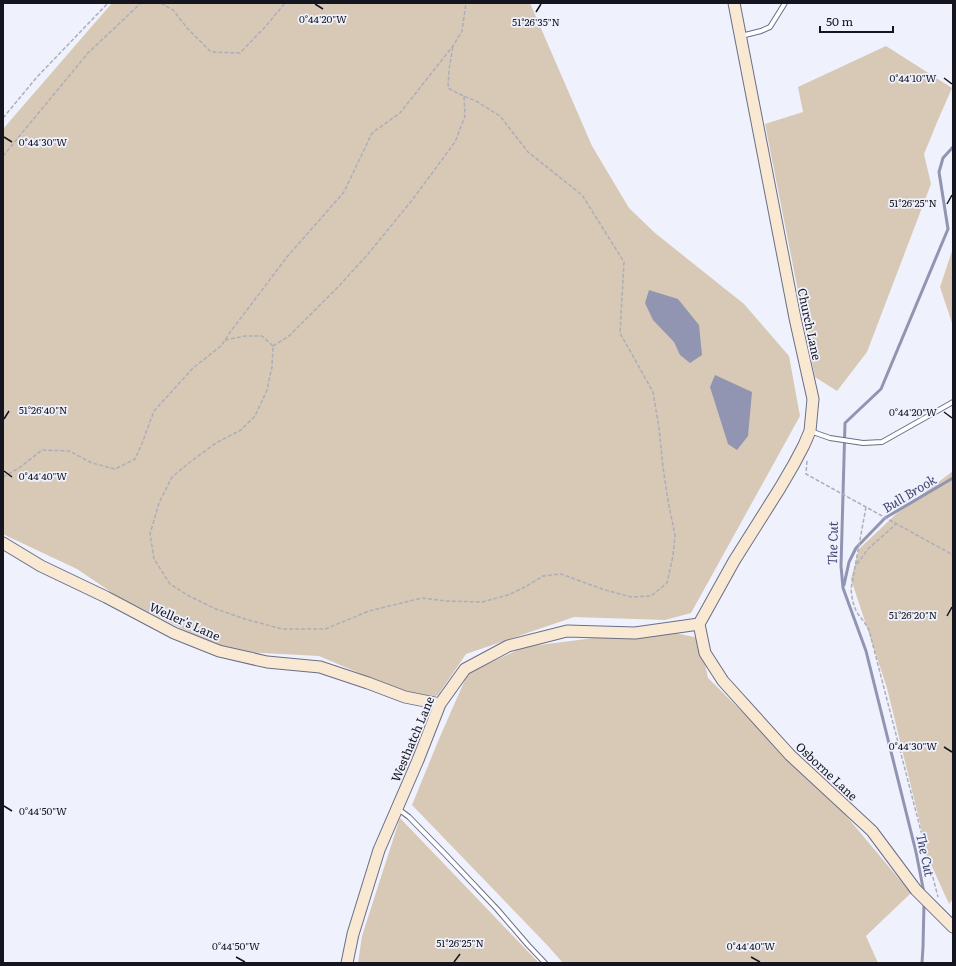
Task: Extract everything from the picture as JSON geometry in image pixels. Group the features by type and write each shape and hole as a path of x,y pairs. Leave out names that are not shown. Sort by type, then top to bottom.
{"street":[{"name":"Church Lane","path":"699,624 734,561 794,464 810,431 813,399 795,318 734,3"},
{"name":"Weller's Lane","path":"3,543 41,566 106,597 174,633 219,651 267,662 320,667 405,697 440,704"},
{"name":"Westhatch Lane","path":"347,963 353,934 379,850 418,760 440,704 465,669 508,646 567,631 634,632 699,624"},
{"name":"Osborne Lane","path":"699,624 705,653 723,681 790,755 872,831 916,890 953,927"}],"lane":[{"path":"741,36 770,27 786,3"},
{"path":"810,431 830,438 863,443 882,442 953,402"},
{"path":"397,808 409,817 445,854 545,963"}],"path":[{"path":"3,118 37,77 108,3"},
{"path":"3,156 88,53 141,3"},
{"path":"161,3 173,10 188,29 211,52 240,53 266,26 285,3"},
{"path":"3,477 19,468 42,450 69,451 92,463 115,469 135,459 154,410 193,368 221,346 288,257 344,192 372,133 400,113 453,46 462,31 466,3"},
{"path":"273,346 272,367 267,390 255,416 241,430 216,443 172,477 159,503 150,534 154,559 170,584 189,596 216,609 282,629 325,629 370,611 422,598 446,601 482,602 508,595 543,576 561,574 631,598 651,596 667,583 673,556 675,535 668,501 653,392 620,333 624,262 582,195 528,152 500,116 476,101 448,88 453,46"},
{"path":"273,346 289,336 339,286 368,254 413,199 455,142 465,116 464,96"},
{"path":"225,340 245,336 262,336 273,346"},
{"path":"808,460 806,474 953,555"},
{"path":"866,507 851,589 853,602 857,612 869,630 943,918"},
{"path":"856,566 868,549 896,523"}],"shaded area":[{"path":"112,3 530,3 592,146 629,208 655,233 744,304 789,356 800,416 691,613 665,620 574,617 466,654 438,695 426,700 319,656 242,652 227,648 195,635 117,596 77,569 3,534 3,129"},
{"path":"886,46 952,88 924,154 931,184 867,352 837,391 815,377 765,124 803,112 798,87"},
{"path":"953,248 953,326 940,287"},
{"path":"953,471 953,899 949,904 929,860 887,688 851,579 859,549 896,514"},
{"path":"675,633 699,638 708,678 837,805 911,893 866,936 878,963 563,963 412,805 468,673 524,647 594,638"},
{"path":"400,818 539,963 358,963 362,936"}],"water":[{"path":"649,290 678,299 699,325 702,355 690,363 680,355 674,342 653,320 645,303"},
{"path":"715,375 752,392 748,436 737,450 728,444 710,387"}],"waterway":[{"name":"The Cut","path":"924,893 916,852 866,651 843,588 841,566 845,423 881,389 948,229 939,172 943,158 953,147"},
{"name":"Bull Brook","path":"844,585 849,562 856,548 885,518 953,478"},
{"name":"The Cut","path":"922,963 924,903"}]}
